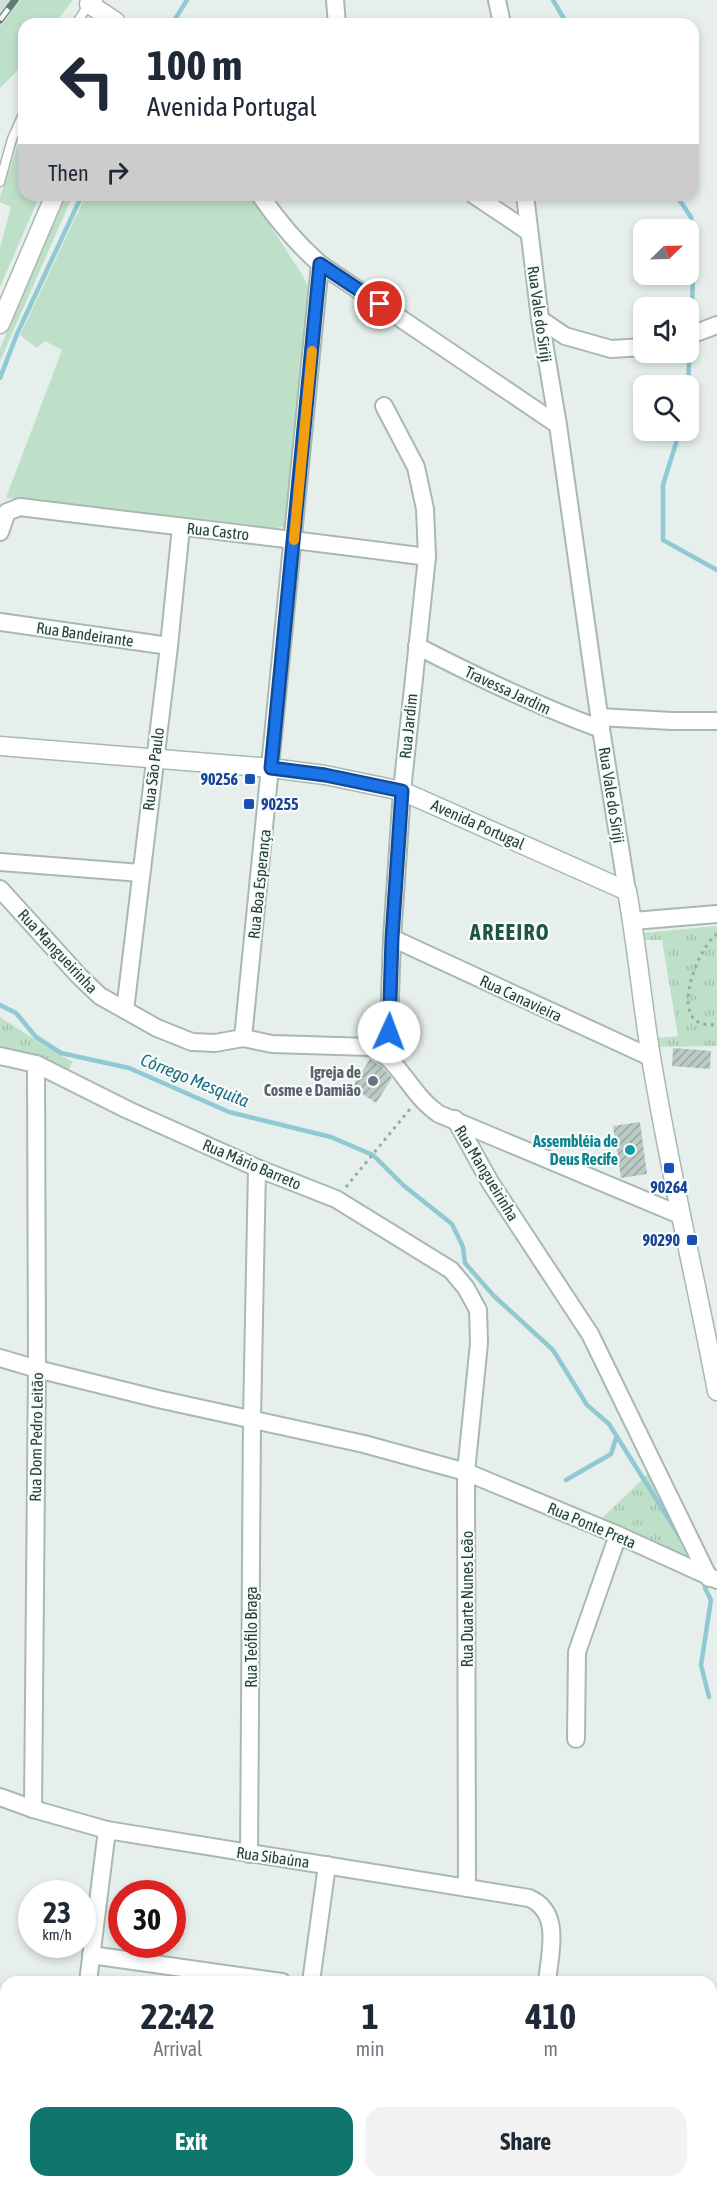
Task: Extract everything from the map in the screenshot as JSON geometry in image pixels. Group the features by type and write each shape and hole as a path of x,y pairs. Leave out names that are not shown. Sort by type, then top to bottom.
{"street":[{"path":"335,0 336,18"},
{"path":"497,0 501,18"},
{"path":"91,2 110,18"},
{"path":"0,324 52,201"},
{"path":"264,201 284,229 320,264 558,425"},
{"path":"483,201 529,231"},
{"name":"Rua Vale do Siriji","path":"526,201 540,319 558,425 600,723 633,921 651,1057 680,1215 704,1319 717,1392"},
{"name":"Rua Boa Esperança","path":"243,1038 320,264"},
{"path":"540,319 565,336 610,350 633,348"},
{"path":"699,333 717,325"},
{"name":"Rua Jardim","path":"384,406 416,467 425,509 427,557 402,791 392,938 388,1056"},
{"name":"Rua Castro","path":"0,532 10,510 20,507 427,557"},
{"name":"Rua São Paulo","path":"125,1010 181,527"},
{"name":"Rua Bandeirante","path":"0,622 169,646"},
{"name":"Travessa Jardim","path":"417,646 552,711 600,723 717,721"},
{"name":"Avenida Portugal","path":"0,746 271,768 325,775 402,791 627,891"},
{"path":"0,862 141,873"},
{"name":"Rua Mangueirinha","path":"0,889 80,978 100,996 157,1028 192,1042 216,1043 243,1038 294,1045 370,1047 388,1056 419,1098 439,1114 455,1119 490,1182 590,1334 713,1579"},
{"path":"633,921 717,914"},
{"name":"Rua Canavieira","path":"392,938 651,1057"},
{"name":"Rua Mário Barreto","path":"0,1056 36,1064 128,1110 257,1168 336,1199 451,1270 466,1288 478,1310"},
{"name":"Rua Dom Pedro Leitão","path":"33,1809 37,1370 36,1064"},
{"path":"455,1119 680,1215"},
{"name":"Rua Teófilo Braga","path":"249,1854 252,1419 257,1168"},
{"name":"Rua Duarte Nunes Leão","path":"467,1888 466,1472 479,1343 478,1310"},
{"path":"0,1358 37,1370 158,1399 364,1444 466,1472"},
{"name":"Rua Ponte Preta","path":"466,1472 618,1535 713,1579"},
{"path":"576,1739 577,1652 618,1535"},
{"name":"Rua Sibaúna","path":"1,1803 33,1809 107,1830 529,1898 539,1902 550,1917 552,1927 548,1976"},
{"path":"96,1916 107,1830"},
{"path":"312,1976 327,1865"},
{"path":"96,1956 240,1976"},
{"path":"89,1976 91,1958"}],"lane":[{"path":"80,18 91,2"},
{"path":"0,182 18,126"},
{"path":"0,154 12,139"}],"path":[{"path":"717,934 703,951 691,984 687,1004 689,1012 696,1021 708,1026 717,1024"},
{"path":"336,1199 419,1098"}],"shaded area":[{"path":"0,0 21,0 0,27"}],"green space":[{"path":"21,0 73,0 59,18 18,18 18,70 0,88 0,27"},
{"path":"18,144 18,201 37,201 0,287 0,248 11,207 0,202"},
{"path":"60,201 70,201 0,361 0,349"},
{"path":"83,201 254,201 303,276 309,289 311,304 286,529 276,528 275,535 6,498 62,350 45,341 37,348 20,335"},
{"path":"717,926 717,1046 658,1047 657,1038 678,1036 662,940 643,940 643,933"},
{"path":"0,1017 73,1062 65,1075 0,1056"},
{"path":"653,1469 697,1563 599,1521"}],"building":[{"path":"673,1048 711,1051 710,1069 672,1066"},
{"name":"Igreja de Cosme e Damião","path":"370,1059 392,1078 376,1103 352,1087"},
{"name":"Assembléia de Deus Recife","path":"640,1122 647,1174 621,1178 613,1126"}],"waterway":[{"name":"Córrego Mesquita","path":"176,18 187,0"},
{"path":"553,0 564,18"},
{"name":"Córrego Mesquita","path":"0,378 17,334 79,201"},
{"path":"680,201 691,217 692,297"},
{"path":"688,375 689,363"},
{"path":"677,441 663,485 663,540 717,570"},
{"name":"Córrego Mesquita","path":"0,1005 16,1013 36,1037 61,1053 129,1068 229,1112 331,1137 373,1155 403,1185 452,1224 463,1247 465,1263 494,1296 553,1350 587,1405 609,1424 680,1537"},
{"path":"566,1480 611,1454 616,1438"},
{"path":"705,1588 711,1600 701,1665 709,1697"}],"railway":[{"path":"0,20 15,0"}],"slow traffic":[{"path":"294,540 312,351"}],"place":[{"name":"90256","path":"250,779"},
{"name":"90255","path":"249,804"},
{"name":"Igreja de Cosme e Damião","path":"373,1081"},
{"name":"Assembléia de Deus Recife","path":"630,1150"},
{"name":"90264","path":"669,1168"},
{"name":"90290","path":"692,1240"}],"district":[{"name":"AREEIRO","path":"510,932"}],"route":[{"path":"380,304 320,264 271,768 325,775 402,791 392,938 389,1032"}]}
